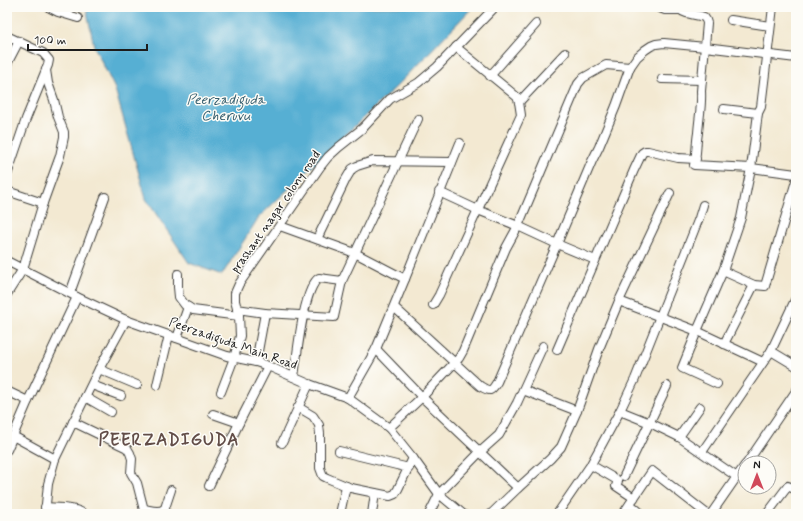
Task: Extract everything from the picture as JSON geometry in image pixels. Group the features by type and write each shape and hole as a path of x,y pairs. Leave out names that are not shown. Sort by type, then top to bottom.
{"street":[{"path":"48,7 58,12 78,18"},
{"name":"prashant nagar colony road","path":"221,392 234,358 240,336 235,293 239,284 320,167 339,147 364,128 390,99 418,83 437,67 494,7"},
{"path":"657,7 665,10 679,9 683,12 704,18 707,23 701,91 702,101 696,159 694,165 751,168 796,174"},
{"path":"717,384 682,368 696,331 723,271 741,218 751,168 758,113 761,107 773,7"},
{"path":"731,20 770,26"},
{"path":"490,76 536,24"},
{"path":"7,36 43,53 49,60 26,119 7,175"},
{"path":"7,64 19,41"},
{"path":"394,307 480,386 489,391 497,382 599,147 630,67 644,50 656,44 705,47 796,58"},
{"path":"433,306 521,115 519,102 516,97 456,46"},
{"path":"519,102 565,53"},
{"path":"389,428 422,397 459,358 463,351 506,248 518,226 578,84 583,78 606,65 630,67"},
{"path":"7,294 23,269 43,203 60,156 64,137 64,132 48,83 46,70"},
{"path":"662,79 702,80"},
{"path":"724,109 758,113"},
{"path":"178,274 179,297 185,306 193,310 334,317 342,280 418,119"},
{"path":"348,398 376,349 460,143"},
{"path":"557,350 642,153 648,151 678,158 696,159"},
{"path":"317,239 346,178 352,169 357,166 373,161 452,162"},
{"path":"723,271 754,285 764,286 796,181"},
{"path":"7,191 43,203"},
{"path":"439,192 595,260"},
{"path":"491,514 561,447 577,411 599,349 619,301 670,194"},
{"path":"7,450 74,295 105,197"},
{"path":"557,514 591,465 620,411 635,379 660,317 703,205"},
{"path":"280,226 355,253 405,279"},
{"name":"Peerzadiguda Main Road","path":"7,261 126,320 234,358 268,366 309,384 348,398 389,428 439,494 462,514"},
{"path":"294,377 303,315 312,285 319,278 342,280"},
{"path":"724,344 754,285"},
{"path":"702,452 771,351 796,298"},
{"path":"619,301 696,331 763,362"},
{"path":"157,385 173,337 188,307"},
{"path":"256,362 265,313"},
{"path":"84,514 74,510 45,511 48,484 55,459 99,369 126,320"},
{"path":"429,514 439,494 480,452 499,436 517,403 543,346"},
{"path":"376,349 422,397 518,488"},
{"path":"771,351 796,366"},
{"path":"209,486 268,366"},
{"path":"99,369 137,385"},
{"path":"282,443 309,384"},
{"path":"92,385 121,396"},
{"path":"624,476 667,386"},
{"path":"523,390 577,411"},
{"path":"7,391 28,401"},
{"path":"752,455 796,391"},
{"path":"85,397 111,412"},
{"path":"298,407 313,416 319,425 320,468 323,476 327,478 346,486 375,494 390,496 395,494 413,458"},
{"path":"679,436 700,407"},
{"path":"620,411 679,436 737,477 711,514"},
{"path":"213,414 239,423"},
{"path":"73,422 127,448 132,459 131,474 137,483 144,511 163,510 171,490"},
{"path":"13,436 55,459"},
{"path":"339,451 409,468"},
{"path":"591,465 617,480 616,486 632,501 642,514"},
{"path":"623,514 652,471 707,514"},
{"path":"340,514 346,486"},
{"path":"767,514 788,486 796,490"},
{"path":"372,514 375,494"}],"water":[{"name":"Peerzadiguda Cheruvu","path":"86,7 473,7 397,86 259,217 222,275 189,263 146,199 115,89 94,46"}],"district":[{"name":"PEERZADIGUDA","path":"169,440"}]}
